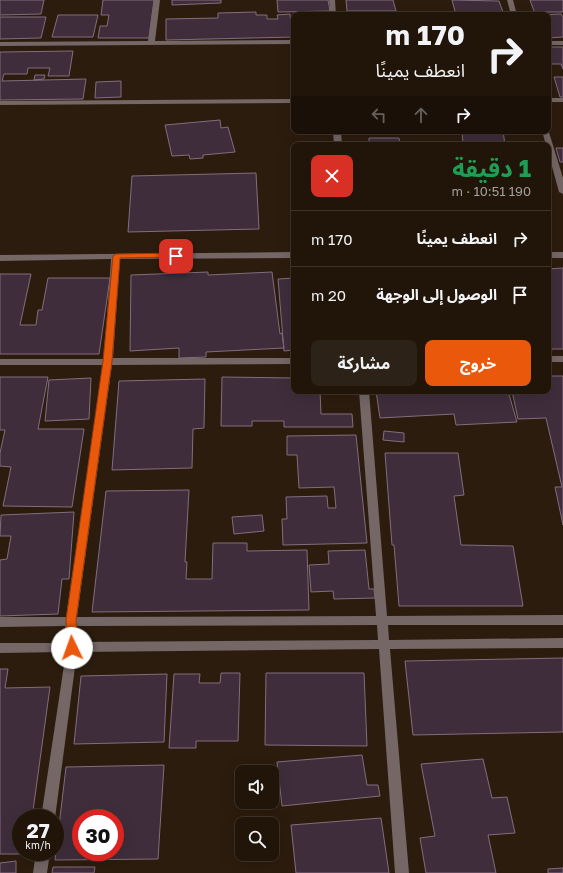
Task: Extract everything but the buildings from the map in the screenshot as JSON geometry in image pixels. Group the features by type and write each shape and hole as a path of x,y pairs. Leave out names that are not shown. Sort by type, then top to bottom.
{"street":[{"path":"151,43 158,0"},
{"path":"332,0 333,12"},
{"path":"510,0 513,12"},
{"path":"0,44 291,42"},
{"path":"551,43 563,43"},
{"path":"551,100 563,100"},
{"path":"0,103 291,101"},
{"path":"551,149 563,192"},
{"path":"551,255 563,255"},
{"path":"0,258 116,256 291,256"},
{"path":"49,809 72,648 71,620 108,361 116,256"},
{"path":"551,359 563,359"},
{"path":"0,362 291,361"},
{"path":"364,394 402,873"},
{"path":"0,622 71,620 563,620"},
{"path":"0,648 383,646 563,643"},
{"path":"40,873 42,861"}],"route":[{"path":"72,648 71,620 108,361 116,256 176,256"}]}
